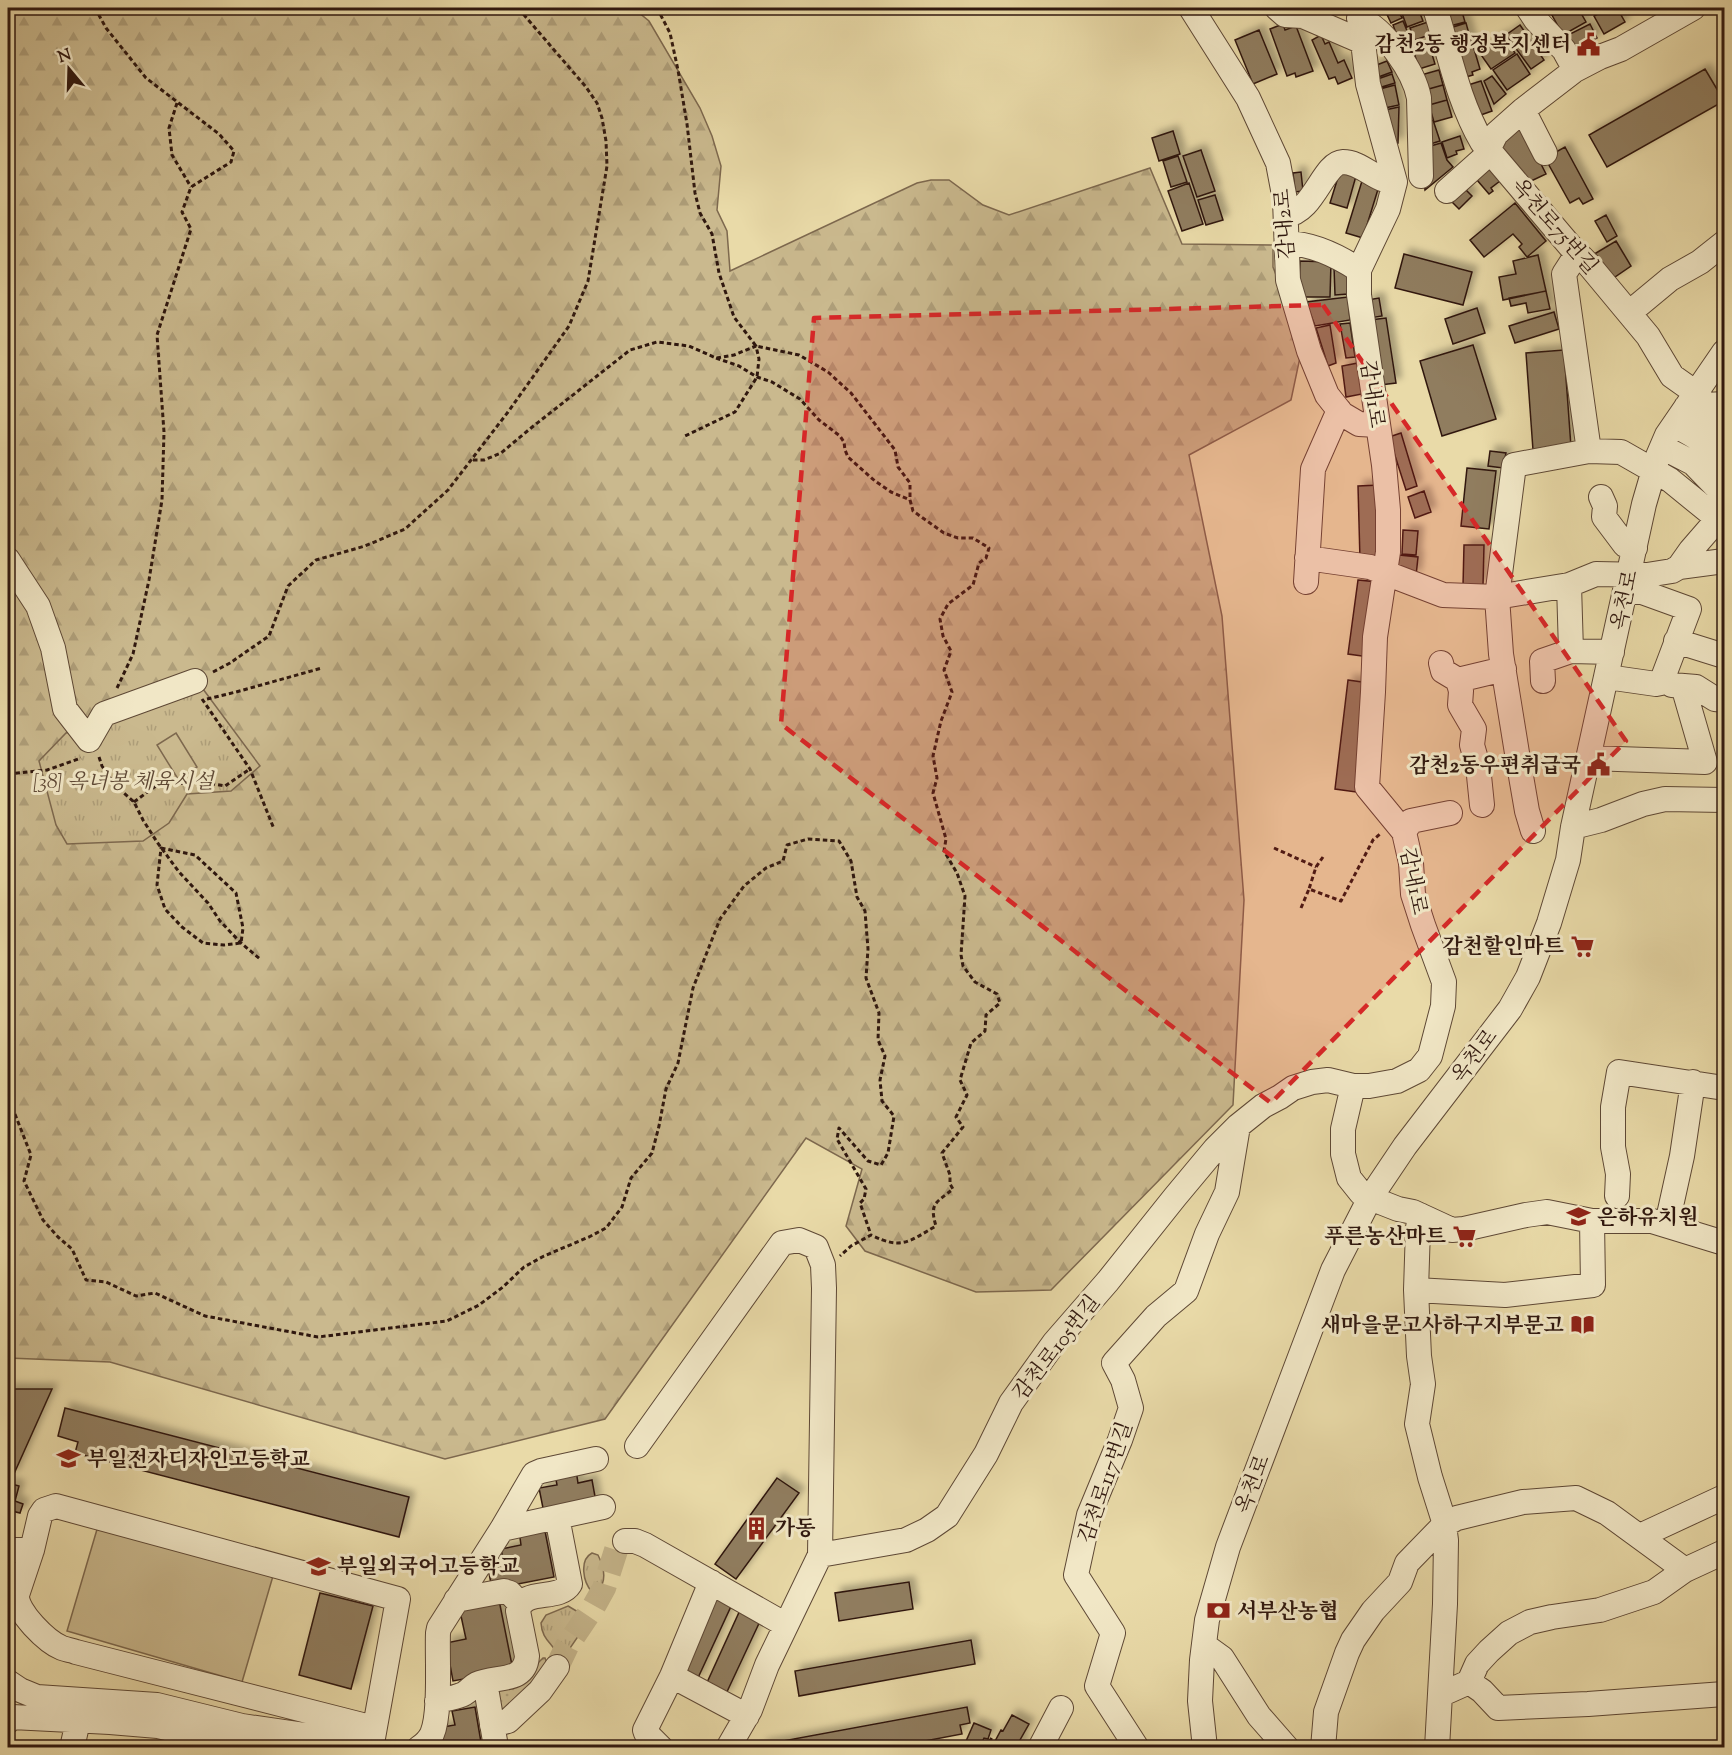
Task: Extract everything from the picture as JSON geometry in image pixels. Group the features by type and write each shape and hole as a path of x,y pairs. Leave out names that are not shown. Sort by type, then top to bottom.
{"street":[{"name":"감내2로","path":"1191,8 1248,98 1278,164 1286,200 1288,279 1309,351 1327,395 1342,414 1359,424 1378,425"},
{"path":"1277,8 1285,15 1303,16 1363,42"},
{"name":"옥천로75번길","path":"1435,8 1463,102 1473,127 1488,148 1648,336 1672,376 1686,408 1725,404"},
{"path":"1527,8 1564,50 1575,70"},
{"path":"1447,191 1484,158 1496,134 1575,70 1621,49 1692,8"},
{"path":"1286,215 1306,205 1336,164 1343,162 1356,165 1387,182 1395,182 1368,84 1359,13"},
{"path":"1359,13 1387,40 1402,59 1417,88 1421,176"},
{"path":"1523,110 1545,153"},
{"name":"감내1로","path":"1353,1086 1369,1086 1397,1081 1419,1070 1430,1056 1443,1006 1444,982 1413,894 1408,845 1399,827 1367,787 1375,636 1388,552 1388,510 1359,296 1359,270 1388,209 1395,182"},
{"path":"1287,243 1328,252 1359,270"},
{"path":"1629,313 1670,279 1700,262 1725,243"},
{"path":"1577,254 1564,274 1589,451"},
{"name":"옥천로","path":"1205,1748 1200,1701 1202,1660 1207,1620 1228,1547 1333,1270 1370,1198 1405,1146 1510,1010 1528,977 1568,860 1573,827 1644,504 1654,470 1662,447 1725,352"},
{"path":"1686,408 1708,418 1725,437"},
{"path":"1686,408 1695,436 1713,448 1725,461"},
{"path":"1339,410 1313,469 1307,570 1370,567 1443,595 1497,597 1569,585 1596,574 1689,609 1676,641 1672,685 1705,762 1589,758"},
{"path":"1662,447 1693,463 1725,495"},
{"path":"1533,831 1527,812 1504,669 1497,597 1514,465 1589,451 1621,452 1654,470 1721,515 1679,567"},
{"path":"1601,497 1605,506 1604,517 1625,545 1635,548"},
{"path":"8,560 38,606 53,648 65,709 93,747"},
{"path":"1627,584 1647,575 1672,571 1679,567 1725,561"},
{"path":"1569,585 1570,651"},
{"path":"1676,641 1725,656"},
{"path":"1543,681 1542,661 1570,651 1612,652"},
{"path":"1482,805 1478,766 1472,745 1474,729 1460,705 1461,691 1450,672 1504,669"},
{"path":"1606,677 1696,687 1720,706"},
{"path":"93,747 104,714 191,689"},
{"path":"1573,827 1665,799 1725,800"},
{"path":"1399,827 1411,821 1450,813"},
{"path":"1617,1196 1618,1174 1613,1147 1613,1107 1619,1072 1725,1088"},
{"name":"감천로105번길","path":"820,1555 906,1539 927,1530 946,1516 986,1454 1011,1402 1054,1343 1108,1281 1215,1149 1263,1106 1293,1088 1328,1080 1353,1086"},
{"path":"1667,1224 1682,1156 1693,1082"},
{"path":"1353,1086 1342,1129 1343,1154 1349,1178 1361,1193 1370,1198 1419,1215 1452,1230 1547,1212 1592,1221 1652,1221 1725,1243"},
{"name":"감천로117번길","path":"1137,1748 1097,1686 1113,1633 1076,1575 1089,1515 1131,1408 1123,1380 1114,1363 1156,1316 1186,1291 1207,1234 1227,1192 1238,1126"},
{"path":"1419,1215 1416,1290 1419,1356 1423,1384 1417,1424 1443,1518 1446,1540 1437,1748"},
{"path":"1416,1290 1505,1295 1593,1285 1592,1221"},
{"path":"637,1446 782,1243 799,1240 816,1247 823,1265 820,1555 767,1665 747,1716 728,1748"},
{"path":"419,1748 432,1734 435,1725 438,1633 456,1600 534,1474 596,1459"},
{"path":"1640,1536 1725,1497"},
{"path":"1323,1748 1326,1712 1353,1640 1373,1611 1400,1582 1407,1563 1444,1526 1457,1518 1523,1502 1576,1498 1607,1513 1685,1570"},
{"path":"8,1682 37,1697 157,1705 243,1726 359,1743 372,1739 399,1601 397,1598 56,1506 44,1510 40,1516 17,1601 21,1610 39,1631 62,1648 374,1728"},
{"path":"502,1529 603,1508"},
{"path":"437,1701 460,1696 477,1684 515,1675 524,1667 527,1656 518,1611 520,1604 526,1599 564,1591 570,1584 557,1517"},
{"path":"635,1543 711,1582 786,1625"},
{"path":"8,1550 32,1550"},
{"path":"1440,1695 1469,1682 1477,1664 1489,1651 1509,1634 1530,1622 1600,1610 1654,1592 1685,1570 1725,1552"},
{"path":"662,1748 645,1730 672,1677 711,1582"},
{"path":"456,1600 504,1591 510,1593 520,1604"},
{"path":"1204,1645 1222,1658 1259,1716 1287,1748"},
{"path":"494,1736 540,1691 557,1667"},
{"path":"672,1677 747,1716"},
{"path":"485,1682 494,1736"},
{"path":"1469,1682 1482,1691 1497,1708 1725,1694"},
{"path":"1040,1748 1061,1708"},
{"path":"9,1717 158,1726 252,1748"},
{"path":"72,1748 78,1721"}],"path":[{"path":"94,8 106,28 146,78 219,134 234,152 231,162 191,187 182,212 191,229 157,335 164,443 162,500 149,579 133,654 104,714"},
{"path":"191,689 269,636 288,586 316,560 365,546 405,529 448,490 569,326 588,281 607,166 606,141 597,103 518,8"},
{"path":"657,8 670,33 678,70 695,193 700,213 712,234 719,273 734,317 756,346 759,359 757,377 735,412 683,437"},
{"path":"177,103 169,128 172,155 191,187"},
{"path":"472,460 501,453 630,351 657,342 689,346 708,356 739,366 800,399 819,420 840,436 848,457 874,481 909,500"},
{"path":"8,1101 30,1155 24,1181 43,1220 72,1249 86,1280 105,1282 136,1296 155,1293 205,1316 318,1337 447,1321 479,1305 524,1267 606,1228 622,1207 631,1178 652,1153 666,1089 678,1063 693,988 720,919 744,886 766,868 783,861 787,845 807,839 839,841 851,861 857,897 866,911 868,949 866,978 879,1013 878,1040 885,1056 880,1080 882,1101 894,1116 888,1153 881,1165 868,1161 839,1128 837,1139 866,1189 864,1199 860,1203 871,1235 886,1242 905,1243 936,1226 932,1213 935,1203 953,1189 942,1153 963,1127 956,1117 967,1095 960,1080 971,1043 985,1031 986,1015 1000,1003 997,994 975,982 963,966 961,956 964,896 957,873 944,851 946,839 933,793 937,778 933,756 941,721 952,692 945,670 951,651 940,619 948,604 973,585 979,563 986,558 989,548 973,538 958,538 944,533 913,511 909,500 910,483 898,467 895,450 851,393 828,372 799,355 756,346 734,355 716,358"},
{"path":"191,689 237,692 321,668"},
{"path":"191,689 250,769 274,829"},
{"path":"8,774 47,770 93,747 115,785 134,802 143,820 179,872 208,903 220,921 260,959"},
{"path":"134,802 157,785 202,782 225,786 250,769"},
{"path":"1309,889 1341,901 1373,840 1399,827"},
{"path":"161,848 157,885 165,909 182,927 203,943 224,945 241,943"},
{"path":"161,848 195,855 236,893 243,928 241,943"},
{"path":"1274,848 1316,867"},
{"path":"1301,908 1316,867 1323,856"},
{"path":"823,1271 851,1246 871,1235"},
{"path":"985,1748 993,1736"}],"highlighted area":[{"path":"1323,305 1626,741 1271,1103 781,724 814,318"}],"green space":[{"path":"8,8 633,8 649,21 700,108 712,136 721,166 717,210 727,231 730,271 917,183 949,180 983,205 1009,215 1150,168 1182,244 1273,245 1273,267 1303,343 1291,400 1189,455 1222,616 1244,900 1233,1105 1051,1290 976,1292 865,1251 846,1226 862,1169 806,1138 605,1419 445,1459 110,1362 8,1358"},
{"name":"[38] 옥녀봉 체육시설","path":"203,689 260,766 231,791 187,794 169,823 143,841 67,844 56,825 39,761 66,733 121,720"},
{"path":"176,733 197,767 178,779 157,745"},
{"path":"98,1526 273,1576 242,1682 67,1631"},
{"path":"592,1553 598,1555 604,1574 601,1587 598,1591 592,1592 586,1583 584,1566 588,1556"},
{"path":"568,1606 590,1619 566,1657 559,1658 546,1638 541,1623 546,1615"},
{"path":"543,1658 548,1666 501,1713 490,1691"}],"building":[{"path":"1384,8 1397,8 1402,18 1391,23"},
{"path":"1400,8 1418,8 1423,21 1407,27"},
{"path":"1461,8 1465,22 1450,26 1445,9"},
{"path":"1548,8 1578,8 1586,22 1563,35"},
{"path":"1610,8 1617,8 1625,22 1604,34 1594,16"},
{"path":"1403,21 1412,43 1408,44 1406,41 1400,44 1393,25"},
{"path":"1428,22 1432,34 1415,40 1410,28"},
{"path":"1466,23 1471,41 1456,45 1450,28"},
{"path":"1283,24 1285,30 1296,26 1313,71 1296,77 1295,73 1287,76 1270,29"},
{"path":"1590,24 1597,38 1575,49 1568,35"},
{"path":"1520,25 1544,60 1531,69 1506,35"},
{"path":"1259,30 1277,74 1253,84 1235,40"},
{"path":"1321,35 1325,44 1329,42 1338,63 1344,60 1352,78 1338,84 1335,77 1329,79 1312,40"},
{"path":"1503,35 1515,53 1491,69 1479,52"},
{"path":"1428,41 1435,64 1419,69 1412,46"},
{"path":"1472,42 1480,69 1466,77 1457,47"},
{"path":"1517,54 1530,74 1507,90 1493,70"},
{"path":"1387,61 1392,72 1373,79 1369,68"},
{"path":"1705,69 1724,101 1607,167 1589,135"},
{"path":"1439,70 1443,85 1425,90 1421,75"},
{"path":"1392,74 1395,83 1375,89 1372,81"},
{"path":"1492,76 1506,94 1494,104 1484,81"},
{"path":"1481,81 1492,111 1478,116 1468,85"},
{"path":"1395,85 1399,105 1380,109 1376,90"},
{"path":"1443,85 1447,100 1429,105 1425,90"},
{"path":"1447,100 1452,117 1434,122 1429,105"},
{"path":"1399,107 1398,143 1389,143 1380,111"},
{"path":"1433,120 1440,141 1427,145 1420,125"},
{"path":"1520,123 1546,174 1529,182 1501,148 1508,132"},
{"path":"1173,131 1180,154 1159,161 1152,138"},
{"path":"1460,136 1464,149 1456,151 1457,154 1447,158 1442,142"},
{"path":"1441,143 1447,160 1453,167 1425,190 1422,163 1427,147"},
{"path":"1565,147 1593,199 1583,204 1579,198 1570,203 1545,158"},
{"path":"1201,150 1215,191 1197,197 1183,156"},
{"path":"1178,156 1187,182 1171,187 1163,161"},
{"path":"1484,162 1500,181 1491,188 1493,191 1489,194 1471,173"},
{"path":"1340,171 1356,176 1347,208 1330,203"},
{"path":"1301,172 1303,191 1295,192 1293,173"},
{"path":"1362,181 1379,186 1363,238 1346,233"},
{"path":"1189,183 1203,224 1182,231 1168,191"},
{"path":"1460,184 1472,196 1459,209 1447,197"},
{"path":"1215,195 1223,220 1206,225 1198,200"},
{"path":"1515,203 1546,241 1527,257 1519,247 1522,244 1513,234 1484,257 1470,240"},
{"path":"1606,215 1617,236 1607,242 1595,221"},
{"path":"1616,241 1631,266 1612,279 1591,256"},
{"path":"1404,254 1472,272 1463,305 1395,288"},
{"path":"1538,255 1546,291 1503,300 1499,277 1516,274 1513,261"},
{"path":"1300,261 1331,262 1330,297 1304,297 1299,284"},
{"path":"1334,267 1352,270 1348,294 1335,295"},
{"path":"1546,291 1550,309 1528,313 1526,303 1511,306 1509,298"},
{"path":"1348,297 1350,320 1315,326 1306,302"},
{"path":"1379,298 1382,316 1370,318 1367,300"},
{"path":"1477,308 1485,333 1453,344 1445,319"},
{"path":"1554,312 1559,329 1515,343 1509,326"},
{"path":"1386,318 1396,383 1380,385 1370,320"},
{"path":"1350,323 1355,357 1346,358 1340,324"},
{"path":"1330,325 1336,363 1328,366 1316,328"},
{"path":"1473,345 1496,419 1442,436 1420,361"},
{"path":"1564,350 1571,447 1533,450 1526,353"},
{"path":"1358,363 1362,394 1346,397 1342,366"},
{"path":"1401,433 1417,486 1406,490 1389,437"},
{"path":"1490,451 1506,453 1503,468 1488,466"},
{"path":"1467,468 1496,471 1489,529 1461,526"},
{"path":"1380,485 1381,560 1360,560 1358,486"},
{"path":"1424,491 1431,512 1415,518 1408,497"},
{"path":"1403,530 1418,531 1416,555 1402,554"},
{"path":"1464,545 1484,545 1483,586 1463,586"},
{"path":"1399,555 1418,557 1416,576 1397,573"},
{"path":"1358,580 1378,582 1369,657 1348,654"},
{"path":"1348,680 1369,683 1356,792 1335,789"},
{"path":"8,1389 52,1389 13,1476 8,1474"},
{"path":"65,1408 409,1497 399,1537 75,1453 78,1442 58,1436"},
{"path":"576,1470 578,1483 592,1480 596,1502 544,1513 539,1488 557,1485 555,1474"},
{"name":"가동","path":"777,1478 799,1493 736,1579 715,1564"},
{"path":"8,1483 19,1486 15,1501 23,1504 20,1513 12,1511 9,1522"},
{"path":"544,1526 554,1577 492,1589 487,1562 503,1559 501,1549 521,1545 519,1531"},
{"path":"909,1582 913,1609 839,1621 835,1593"},
{"path":"320,1593 373,1606 351,1689 299,1675"},
{"path":"713,1593 733,1602 697,1680 677,1671"},
{"path":"498,1595 513,1670 453,1681 446,1643 466,1639 458,1602"},
{"path":"741,1608 762,1617 725,1696 705,1687"},
{"path":"971,1640 975,1664 799,1696 795,1671"},
{"path":"475,1707 482,1748 441,1748 437,1728 455,1725 452,1711"},
{"path":"967,1707 970,1723 960,1725 962,1734 888,1748 762,1748 761,1745"},
{"path":"1012,1715 1029,1724 1020,1740 1023,1742 1020,1748 1012,1748 1008,1745 1006,1748 994,1748 993,1745 1001,1730 1003,1731"},
{"path":"974,1723 991,1730 988,1739 984,1738 979,1748 963,1748"}],"tunnel":[{"path":"557,1667 567,1646 604,1588 618,1544 625,1541"}],"place":[{"name":"감천2동 행정복지센터","path":"1589,44"},
{"name":"감천2동우편취급국","path":"1599,765"},
{"name":"감천할인마트","path":"1582,946"},
{"name":"은하유치원","path":"1579,1217"},
{"name":"푸른농산마트","path":"1464,1236"},
{"name":"새마을문고사하구지부문고","path":"1582,1325"},
{"name":"부일전자디자인고등학교","path":"69,1459"},
{"name":"가동","path":"757,1528"},
{"name":"부일외국어고등학교","path":"319,1566"},
{"name":"서부산농협","path":"1219,1611"}]}
